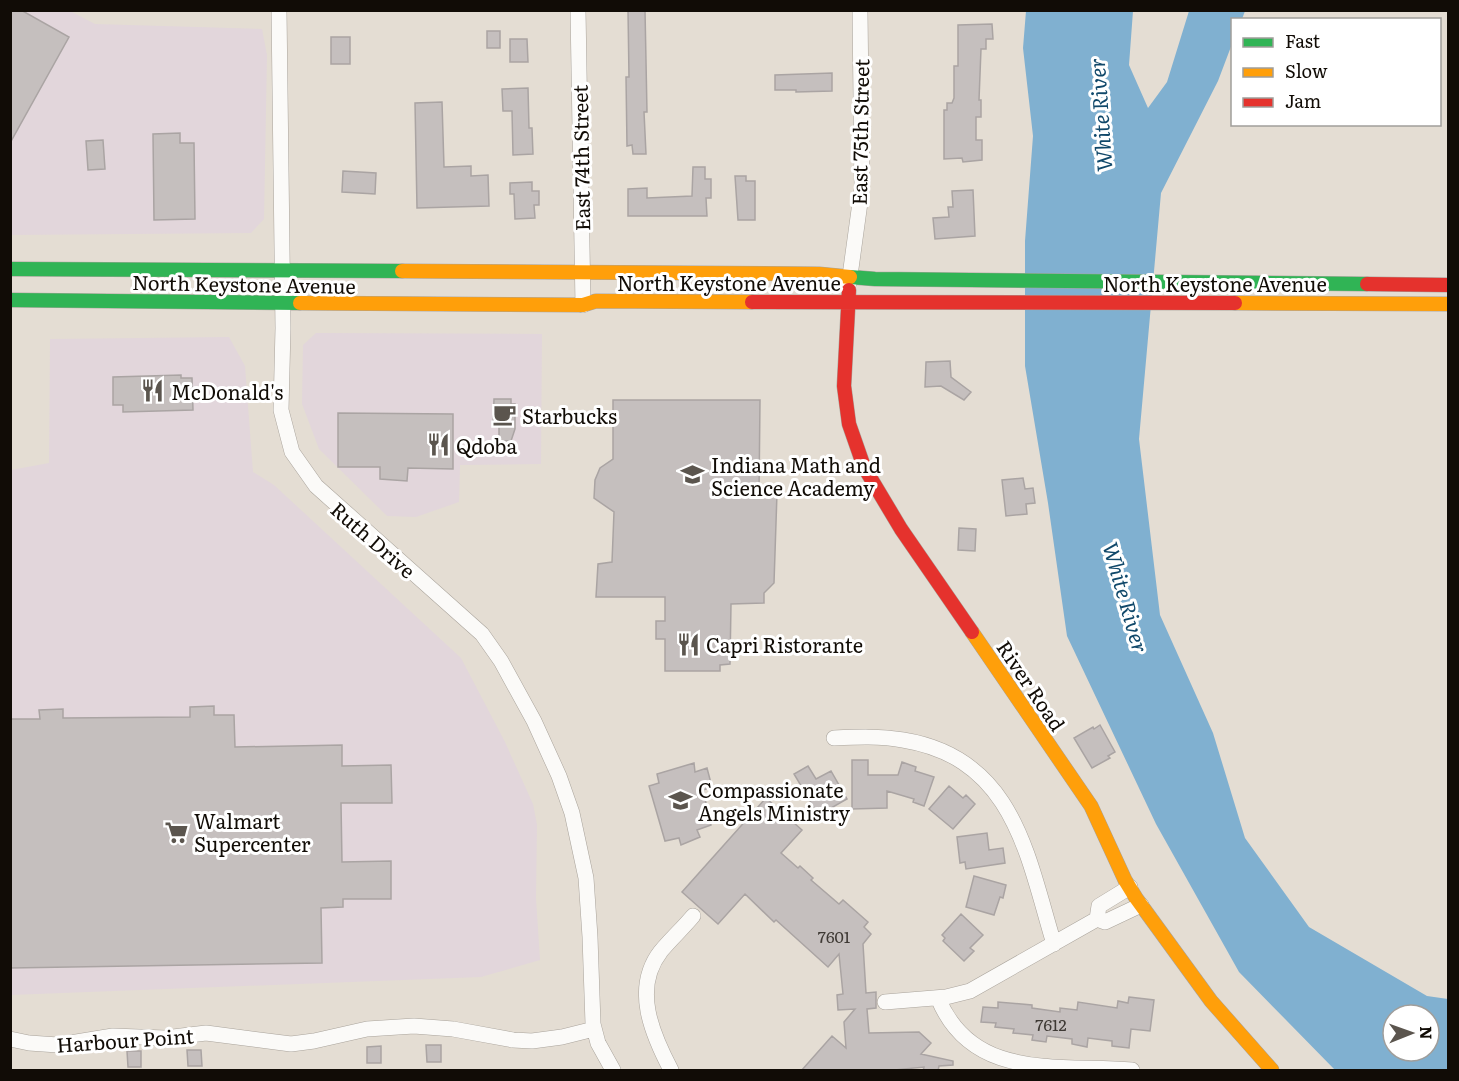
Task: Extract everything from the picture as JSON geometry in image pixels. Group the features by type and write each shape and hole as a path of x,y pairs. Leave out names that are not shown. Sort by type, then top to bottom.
{"main road":[{"name":"North Keystone Avenue","path":"10,269 819,274 849,290 995,302 1449,303"},
{"name":"North Keystone Avenue","path":"10,300 584,305 596,301 849,290 996,279 1449,285"},
{"name":"River Road","path":"849,290 843,373 845,400 849,424 864,466 902,529 1090,806 1130,887 1142,905 1211,1001 1272,1071"}],"street":[{"name":"Ruth Drive","path":"279,10 281,410 287,436 294,456 316,486 479,631 493,647 534,721 559,776 574,822 586,878 594,1029 598,1043 613,1071"},
{"name":"East 74th Street","path":"578,10 584,305"},
{"name":"East 75th Street","path":"849,290 863,165 860,10"},
{"path":"834,738 881,738 921,744 948,753 980,775 996,792 1016,824 1028,855 1054,944"},
{"path":"1098,919 1099,906 1130,887"},
{"path":"1098,919 1105,922 1142,905"},
{"path":"668,1070 651,1026 646,1003 647,979 661,951 693,916"},
{"path":"885,1002 938,998 977,988 1098,919"},
{"path":"938,998 945,1015 958,1033 979,1050 999,1060 1024,1066 1132,1071"},
{"name":"Harbour Point","path":"10,1039 58,1045 113,1036 165,1038 206,1033 291,1044 367,1029 414,1026 453,1029 513,1040 532,1041 594,1029"}],"shaded area":[{"path":"10,11 70,11 95,24 262,29 267,55 264,219 251,233 11,235"},
{"path":"316,333 542,334 541,464 460,465 459,502 416,517 387,516 319,449 302,404 303,345"},
{"path":"229,337 245,366 253,472 274,485 461,658 505,742 533,804 537,825 536,898 540,960 481,977 11,995 11,470 49,463 50,339"}],"water":[{"name":"White River","path":"1026,11 1133,11 1129,65 1148,108 1167,82 1189,11 1245,11 1242,18 1231,18 1231,47 1218,81 1161,193 1139,439 1160,615 1213,733 1245,838 1309,927 1427,996 1448,999 1448,1070 1335,1070 1239,972 1156,824 1067,636 1025,366 1025,241 1033,136 1023,48"}],"building":[{"path":"10,10 21,10 69,37 10,143"},
{"path":"628,10 645,10 646,154 633,154 632,145 627,146"},
{"path":"992,24 993,39 986,39 986,49 981,49 979,100 981,100 981,117 976,117 976,140 982,140 982,160 963,162 962,158 944,159 944,110 947,110 947,103 952,103 954,98 954,66 958,66 958,25"},
{"path":"487,31 500,31 500,48 487,48"},
{"path":"331,37 350,37 350,64 331,64"},
{"path":"510,39 527,39 528,62 510,62"},
{"path":"832,73 832,91 775,90 775,75"},
{"path":"528,88 529,128 532,128 533,154 513,155 512,111 503,111 502,89"},
{"path":"442,102 444,167 471,166 471,176 488,175 489,206 417,208 415,103"},
{"path":"180,133 180,143 194,143 195,219 154,220 153,134"},
{"path":"103,140 105,169 88,170 86,141"},
{"path":"693,167 705,167 705,179 711,179 711,198 706,198 707,216 628,216 628,189 647,188 647,198 692,196"},
{"path":"343,171 376,173 375,194 342,192"},
{"path":"735,176 746,176 746,181 755,181 755,220 738,220"},
{"path":"532,182 532,191 539,191 539,205 534,205 535,218 515,219 514,194 510,194 510,183"},
{"path":"973,190 975,236 935,239 933,218 949,217 948,207 953,207 952,191"},
{"path":"950,361 951,377 971,392 964,400 941,386 925,387 926,362"},
{"name":"McDonald's","path":"181,375 181,378 192,378 193,410 123,412 123,405 113,405 113,377"},
{"path":"494,399 511,399 511,404 515,404 515,429 511,441 499,441 499,426 493,426"},
{"path":"613,400 760,400 759,494 777,493 774,583 764,593 764,603 731,604 730,664 720,665 720,671 665,671 665,639 656,639 656,621 665,621 665,597 596,597 598,564 612,562 614,512 594,498 595,480 600,468 613,459"},
{"path":"338,413 453,414 453,469 408,468 407,481 380,479 380,467 338,467"},
{"path":"1023,478 1025,489 1033,488 1035,503 1026,504 1027,514 1006,516 1002,480"},
{"path":"959,528 976,529 975,551 958,550"},
{"name":"Walmart Supercenter","path":"214,706 214,715 234,715 235,747 342,745 342,766 391,765 392,803 341,803 342,862 391,861 391,899 343,899 343,907 321,908 322,963 10,968 10,719 40,719 39,710 63,709 63,718 190,717 190,707"},
{"path":"1100,725 1115,752 1108,756 1110,758 1092,768 1074,738"},
{"path":"852,760 868,760 868,775 898,775 902,762 916,767 915,771 934,777 924,806 913,802 914,799 887,791 887,808 852,809"},
{"path":"694,763 695,772 707,768 712,787 703,790 711,825 697,830 700,837 681,845 679,838 665,841 649,786 659,783 657,774"},
{"path":"808,766 816,779 831,771 847,799 826,811 824,806 816,811 794,774"},
{"path":"949,786 963,798 966,795 975,804 953,829 929,809"},
{"path":"766,798 802,830 781,853 798,868 800,866 813,878 811,880 839,904 843,900 868,922 864,927 871,934 863,944 866,993 876,992 876,1008 867,1009 869,1033 919,1032 931,1043 921,1054 953,1061 953,1065 939,1066 938,1071 923,1071 924,1067 884,1071 801,1071 832,1036 846,1048 844,1022 855,1009 838,1010 837,995 843,994 839,954 828,967 776,920 774,922 745,894 718,924 682,892"},
{"path":"987,833 989,850 1003,848 1005,863 966,869 965,862 960,863 957,837"},
{"path":"974,876 1006,885 1003,898 1000,897 994,915 966,907"},
{"path":"961,914 983,935 970,948 974,951 964,961 943,941 945,938 942,935"},
{"path":"1129,997 1154,1000 1150,1031 1131,1029 1129,1048 1112,1046 1112,1041 1088,1038 1087,1047 1072,1044 1072,1039 1047,1036 1046,1042 1032,1040 1033,1035 1013,1033 1014,1029 995,1027 996,1023 981,1022 983,1007 998,1008 998,1002 1032,1005 1032,1008 1060,1012 1060,1008 1077,1010 1078,1002 1117,1008 1118,1001 1128,1003"},
{"path":"426,1045 441,1045 441,1062 427,1062"},
{"path":"381,1046 381,1063 367,1063 367,1047"},
{"path":"187,1050 201,1050 202,1066 188,1066"},
{"path":"127,1051 141,1051 141,1067 128,1067"}],"traffic: fast":[{"path":"10,269 402,271"},
{"path":"850,277 1367,284"},
{"path":"10,300 300,303"}],"traffic: slow":[{"path":"402,271 819,274 850,277"},
{"path":"300,303 583,305 596,301 752,302"},
{"path":"1235,303 1448,304"},
{"path":"972,632 1091,806 1125,880 1136,898 1211,1001 1272,1070"}],"traffic: jam":[{"path":"1367,284 1448,285"},
{"path":"849,290 844,386 849,424 864,467 901,529 972,632"},
{"path":"752,302 1235,303"}],"place":[{"name":"McDonald's","path":"153,391"},
{"name":"Starbucks","path":"504,415"},
{"name":"Qdoba","path":"438,445"},
{"name":"Indiana Math and Science Academy","path":"693,475"},
{"name":"Capri Ristorante","path":"688,644"},
{"name":"Compassionate Angels Ministry","path":"680,800"},
{"name":"Walmart Supercenter","path":"176,832"}]}
